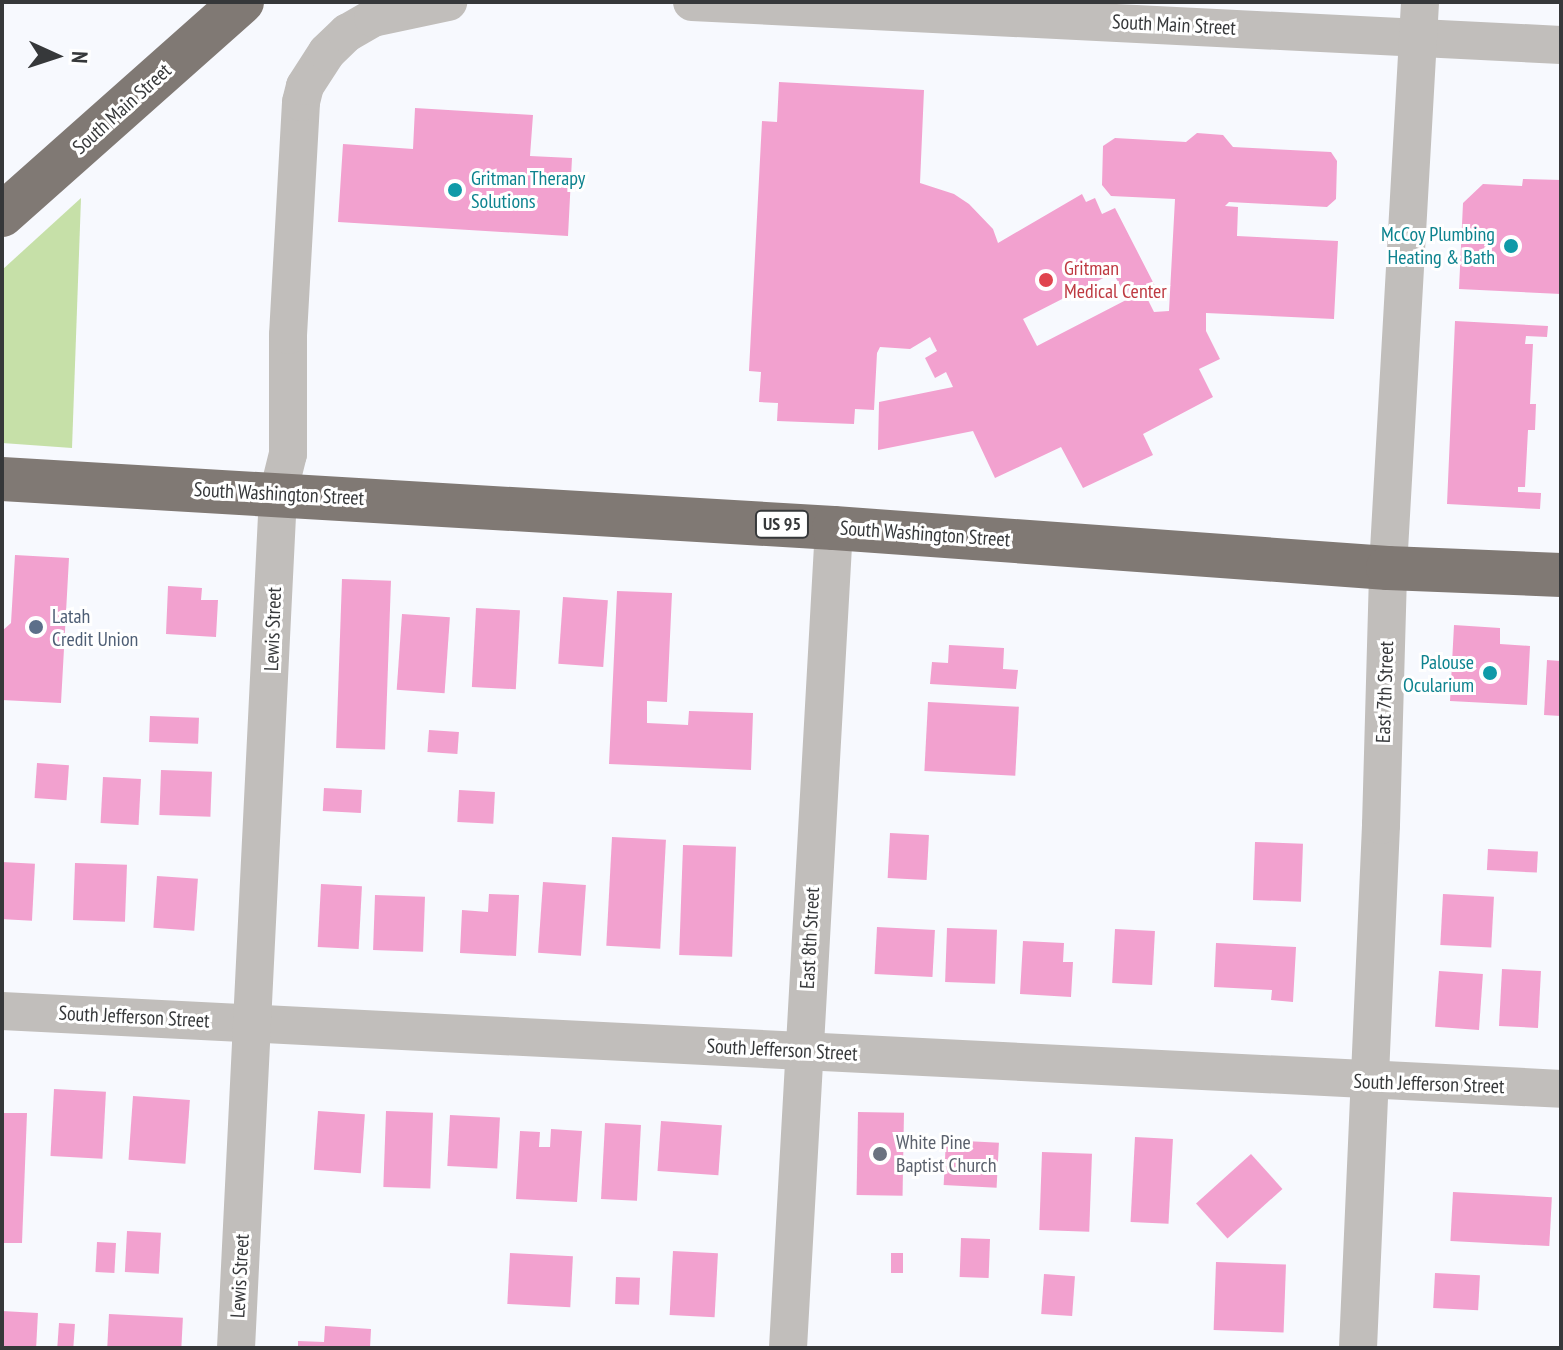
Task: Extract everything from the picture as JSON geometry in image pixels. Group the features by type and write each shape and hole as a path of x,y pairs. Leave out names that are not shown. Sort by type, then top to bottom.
{"highway":[{"name":"South Main Street","path":"2,215 242,2"},
{"name":"South Washington Street","path":"2,479 834,528 1388,568 1561,575"}],"street":[{"name":"Lewis Street","path":"236,1348 278,494 288,454 288,335 301,102 305,86 327,52 347,33 373,18 448,2"},
{"name":"South Main Street","path":"692,2 1419,19 1561,45"},
{"name":"East 7th Street","path":"1358,1348 1381,825 1388,568 1419,19"},
{"name":"East 8th Street","path":"788,1348 834,528"},
{"name":"South Jefferson Street","path":"2,1011 1561,1089"}],"green space":[{"path":"81,198 72,448 2,443 2,270"}],"building":[{"path":"779,82 924,90 920,183 954,194 969,204 993,229 998,243 1082,194 1086,202 1095,198 1102,214 1115,208 1155,286 1144,292 1154,312 1169,311 1175,199 1111,196 1102,185 1103,146 1115,138 1186,142 1197,133 1223,135 1233,147 1331,152 1337,161 1336,199 1327,207 1229,202 1225,206 1238,207 1237,236 1338,241 1334,319 1206,313 1206,331 1220,359 1199,369 1213,397 1143,434 1153,455 1083,488 1061,447 995,478 973,431 878,450 879,402 953,387 946,372 935,378 925,358 937,351 930,337 910,349 880,347 877,353 874,410 855,409 854,424 777,421 778,403 759,402 761,372 749,371 762,121 777,122","holes":["1113,273 1128,299 1037,346 1023,319"]},
{"name":"Gritman Therapy Solutions","path":"415,108 533,115 530,156 572,158 568,236 338,222 343,144 413,149"},
{"name":"McCoy Plumbing Heating & Bath","path":"1523,179 1561,180 1561,294 1459,289 1463,203 1483,184 1522,186"},
{"path":"1455,321 1548,326 1547,337 1526,336 1525,344 1533,344 1530,404 1536,404 1535,430 1528,430 1525,487 1518,487 1518,492 1541,493 1540,509 1447,504"},
{"name":"Latah Credit Union","path":"15,555 69,558 61,703 2,700 2,631 11,623"},
{"path":"342,579 391,581 385,750 336,748"},
{"path":"168,586 202,588 201,600 218,600 216,637 166,634"},
{"path":"617,591 672,593 667,702 647,701 647,723 688,725 689,711 753,713 751,770 609,764"},
{"path":"563,597 608,600 603,667 558,664"},
{"path":"476,608 520,610 516,689 472,687"},
{"path":"402,614 450,617 445,693 397,690"},
{"name":"Palouse Ocularium","path":"1454,625 1500,628 1500,644 1530,646 1527,705 1450,701"},
{"path":"949,645 1004,648 1003,669 1018,670 1016,689 930,684 932,662 948,663"},
{"path":"1547,660 1561,661 1561,716 1544,715"},
{"path":"928,702 1019,707 1015,776 924,771"},
{"path":"150,716 199,718 198,744 149,742"},
{"path":"429,730 459,732 457,754 427,752"},
{"path":"37,763 69,765 66,800 35,798"},
{"path":"161,770 212,772 210,817 159,815"},
{"path":"103,777 141,779 139,825 101,823"},
{"path":"324,788 362,790 361,813 323,811"},
{"path":"459,790 495,792 493,824 457,822"},
{"path":"890,833 929,835 927,880 888,878"},
{"path":"612,837 666,840 660,949 606,946"},
{"path":"1255,842 1303,844 1301,902 1253,900"},
{"path":"683,845 736,847 732,957 679,955"},
{"path":"1488,849 1538,852 1537,873 1487,870"},
{"path":"2,862 35,864 32,921 2,919"},
{"path":"75,863 127,865 125,922 73,920"},
{"path":"157,876 198,879 194,931 153,928"},
{"path":"543,882 586,885 581,956 538,953"},
{"path":"321,884 362,886 359,949 318,947"},
{"path":"489,894 519,895 516,956 460,953 462,910 488,912"},
{"path":"1443,894 1494,897 1491,948 1440,945"},
{"path":"375,895 425,897 423,952 373,950"},
{"path":"877,927 935,930 932,977 875,974"},
{"path":"947,928 997,930 995,984 945,982"},
{"path":"1115,929 1155,931 1152,985 1112,983"},
{"path":"1023,941 1064,943 1063,962 1073,962 1071,997 1020,994"},
{"path":"1216,943 1296,947 1293,1002 1271,1000 1272,990 1214,987"},
{"path":"1502,969 1541,971 1538,1028 1499,1026"},
{"path":"1439,971 1483,974 1479,1030 1435,1027"},
{"path":"54,1089 106,1092 102,1159 50,1156"},
{"path":"133,1096 190,1100 185,1164 129,1160"},
{"path":"318,1111 365,1114 361,1173 314,1170"},
{"path":"386,1111 433,1113 430,1189 383,1187"},
{"name":"White Pine Baptist Church","path":"858,1112 904,1113 903,1196 857,1195"},
{"path":"2,1113 27,1113 22,1243 2,1243"},
{"path":"450,1115 500,1118 497,1169 447,1166"},
{"path":"661,1121 722,1125 718,1175 658,1171"},
{"path":"605,1123 641,1125 637,1201 601,1199"},
{"path":"551,1129 582,1131 577,1202 516,1199 520,1131 540,1132 539,1147 550,1147"},
{"path":"1135,1137 1173,1139 1168,1224 1131,1222"},
{"path":"946,1140 999,1143 997,1188 944,1185"},
{"path":"1042,1152 1092,1154 1089,1232 1039,1230"},
{"path":"1251,1154 1282,1189 1227,1238 1196,1204"},
{"path":"1453,1192 1552,1197 1549,1246 1450,1241"},
{"path":"127,1231 161,1233 159,1274 125,1272"},
{"path":"961,1238 990,1239 989,1278 960,1277"},
{"path":"97,1242 116,1243 114,1273 95,1272"},
{"path":"673,1251 718,1253 715,1317 670,1315"},
{"path":"510,1253 573,1256 570,1307 507,1304"},
{"path":"891,1253 903,1253 903,1273 891,1273"},
{"path":"1216,1262 1286,1264 1284,1332 1214,1330"},
{"path":"1435,1273 1480,1275 1478,1310 1433,1308"},
{"path":"1044,1274 1075,1276 1072,1316 1041,1314"},
{"path":"616,1277 640,1278 639,1305 615,1304"},
{"path":"2,1311 38,1313 36,1348 2,1348"},
{"path":"109,1314 183,1318 181,1348 107,1348"},
{"path":"59,1323 75,1324 73,1348 57,1348"},
{"path":"325,1326 371,1329 370,1348 298,1348 298,1341 324,1342"}],"place":[{"name":"Gritman Therapy Solutions","path":"455,190"},
{"name":"McCoy Plumbing Heating & Bath","path":"1511,246"},
{"name":"Gritman Medical Center","path":"1046,280"},
{"name":"Latah Credit Union","path":"36,627"},
{"name":"Palouse Ocularium","path":"1490,673"},
{"name":"White Pine Baptist Church","path":"880,1154"}]}
